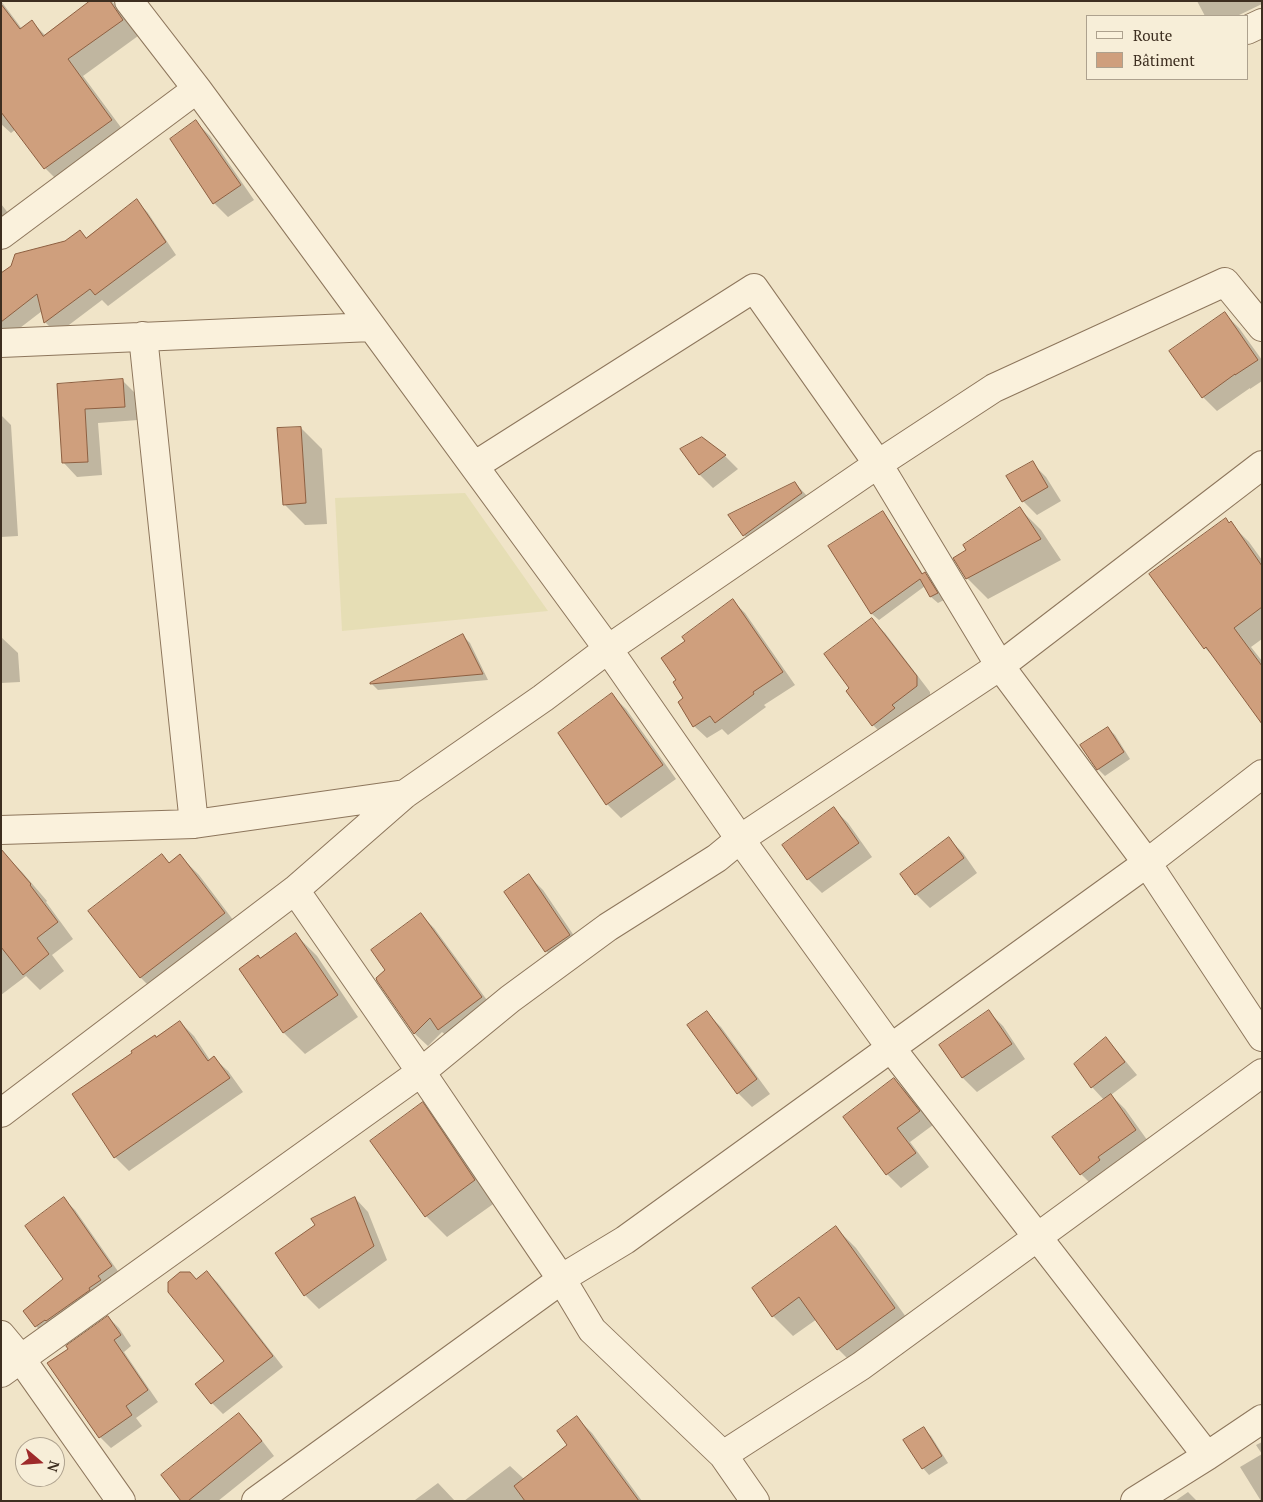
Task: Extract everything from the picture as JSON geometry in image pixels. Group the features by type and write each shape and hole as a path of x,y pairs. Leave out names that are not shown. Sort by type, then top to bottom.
{"street":[{"path":"129,1 197,89 608,649 740,839 891,1048 1207,1456"},
{"path":"1248,30 1262,23"},
{"path":"1,235 197,89"},
{"path":"1,1113 295,890 405,794 543,698 608,649 878,464 994,388 1225,282 1262,327"},
{"path":"474,466 754,288 878,464 1000,666 1147,863 1262,1037"},
{"path":"1,343 372,327"},
{"path":"143,336 194,824"},
{"path":"11,1366 421,1072 510,999 608,926 716,858 740,839 1000,666 1262,465"},
{"path":"256,1501 572,1272 625,1240 1147,863 1262,774"},
{"path":"1,830 194,824 405,794"},
{"path":"295,890 562,1280 592,1330 723,1455 755,1501"},
{"path":"723,1455 861,1366 1262,1073"},
{"path":"1,1335 11,1366 121,1501"},
{"path":"1136,1501 1262,1419"}],"shaded area":[{"path":"465,493 548,611 342,631 335,498"}],"building":[{"path":"90,1 110,1 123,20 68,59 112,120 44,169 1,112 1,4 20,29 32,20 43,36"},
{"path":"196,120 241,185 213,204 170,139"},
{"path":"137,199 166,242 95,295 90,289 44,323 37,294 1,322 1,273 11,266 15,254 65,241 80,230 86,238"},
{"path":"1225,312 1258,360 1202,398 1169,351"},
{"path":"123,379 125,407 85,409 88,462 62,463 57,384"},
{"path":"301,427 306,503 283,505 277,428"},
{"path":"702,437 726,455 699,475 680,449"},
{"path":"1033,461 1048,487 1022,502 1006,476"},
{"path":"795,482 802,493 743,536 728,515"},
{"path":"1020,507 1041,539 966,579 953,558 966,550 963,545"},
{"path":"883,511 922,574 925,572 938,593 930,597 920,579 871,614 828,546"},
{"path":"1226,518 1229,523 1231,521 1262,566 1262,607 1234,628 1262,666 1262,724 1206,647 1204,649 1149,574"},
{"path":"733,599 783,672 753,692 754,694 715,723 710,716 693,727 678,702 683,698 673,682 676,680 661,658 685,641 682,637"},
{"path":"872,618 917,676 917,686 892,705 895,708 872,726 846,691 849,688 824,654"},
{"path":"463,634 483,674 370,684 370,683"},
{"path":"612,693 663,765 606,805 558,733"},
{"path":"1108,727 1124,752 1097,770 1080,745"},
{"path":"834,807 859,843 807,880 782,845"},
{"path":"949,837 964,858 915,895 900,874"},
{"path":"1,849 31,884 58,922 37,938 49,954 23,975 1,947"},
{"path":"162,854 169,863 180,854 225,913 140,978 88,911"},
{"path":"529,874 570,935 545,952 504,892"},
{"path":"421,913 482,997 438,1030 430,1018 414,1034 377,981 376,978 385,970 371,950"},
{"path":"296,933 338,995 283,1033 239,969 258,955 260,958"},
{"path":"989,1010 1012,1044 962,1078 939,1045"},
{"path":"707,1011 757,1079 737,1094 687,1025"},
{"path":"180,1021 208,1061 214,1056 230,1078 114,1158 72,1094 132,1053 131,1051"},
{"path":"1106,1037 1125,1062 1091,1088 1074,1064"},
{"path":"894,1078 920,1111 897,1128 916,1153 886,1175 843,1117"},
{"path":"1111,1094 1136,1130 1098,1157 1100,1160 1080,1175 1052,1137"},
{"path":"423,1102 475,1180 425,1217 370,1141"},
{"path":"64,1197 112,1266 98,1276 101,1280 89,1288 90,1290 35,1327 23,1311 63,1279 25,1226"},
{"path":"355,1197 374,1246 304,1296 275,1253 315,1225 311,1219"},
{"path":"836,1226 895,1308 837,1350 799,1297 772,1317 752,1288"},
{"path":"207,1271 273,1356 211,1404 195,1384 224,1361 168,1292 168,1282 180,1272 190,1272 196,1279"},
{"path":"108,1316 121,1335 114,1340 148,1390 126,1406 132,1415 99,1438 47,1363 68,1349 66,1346"},
{"path":"239,1413 262,1441 188,1501 181,1501 161,1475"},
{"path":"577,1416 639,1501 525,1501 514,1486 567,1445 557,1431"},
{"path":"924,1427 942,1456 922,1469 903,1440"}]}
